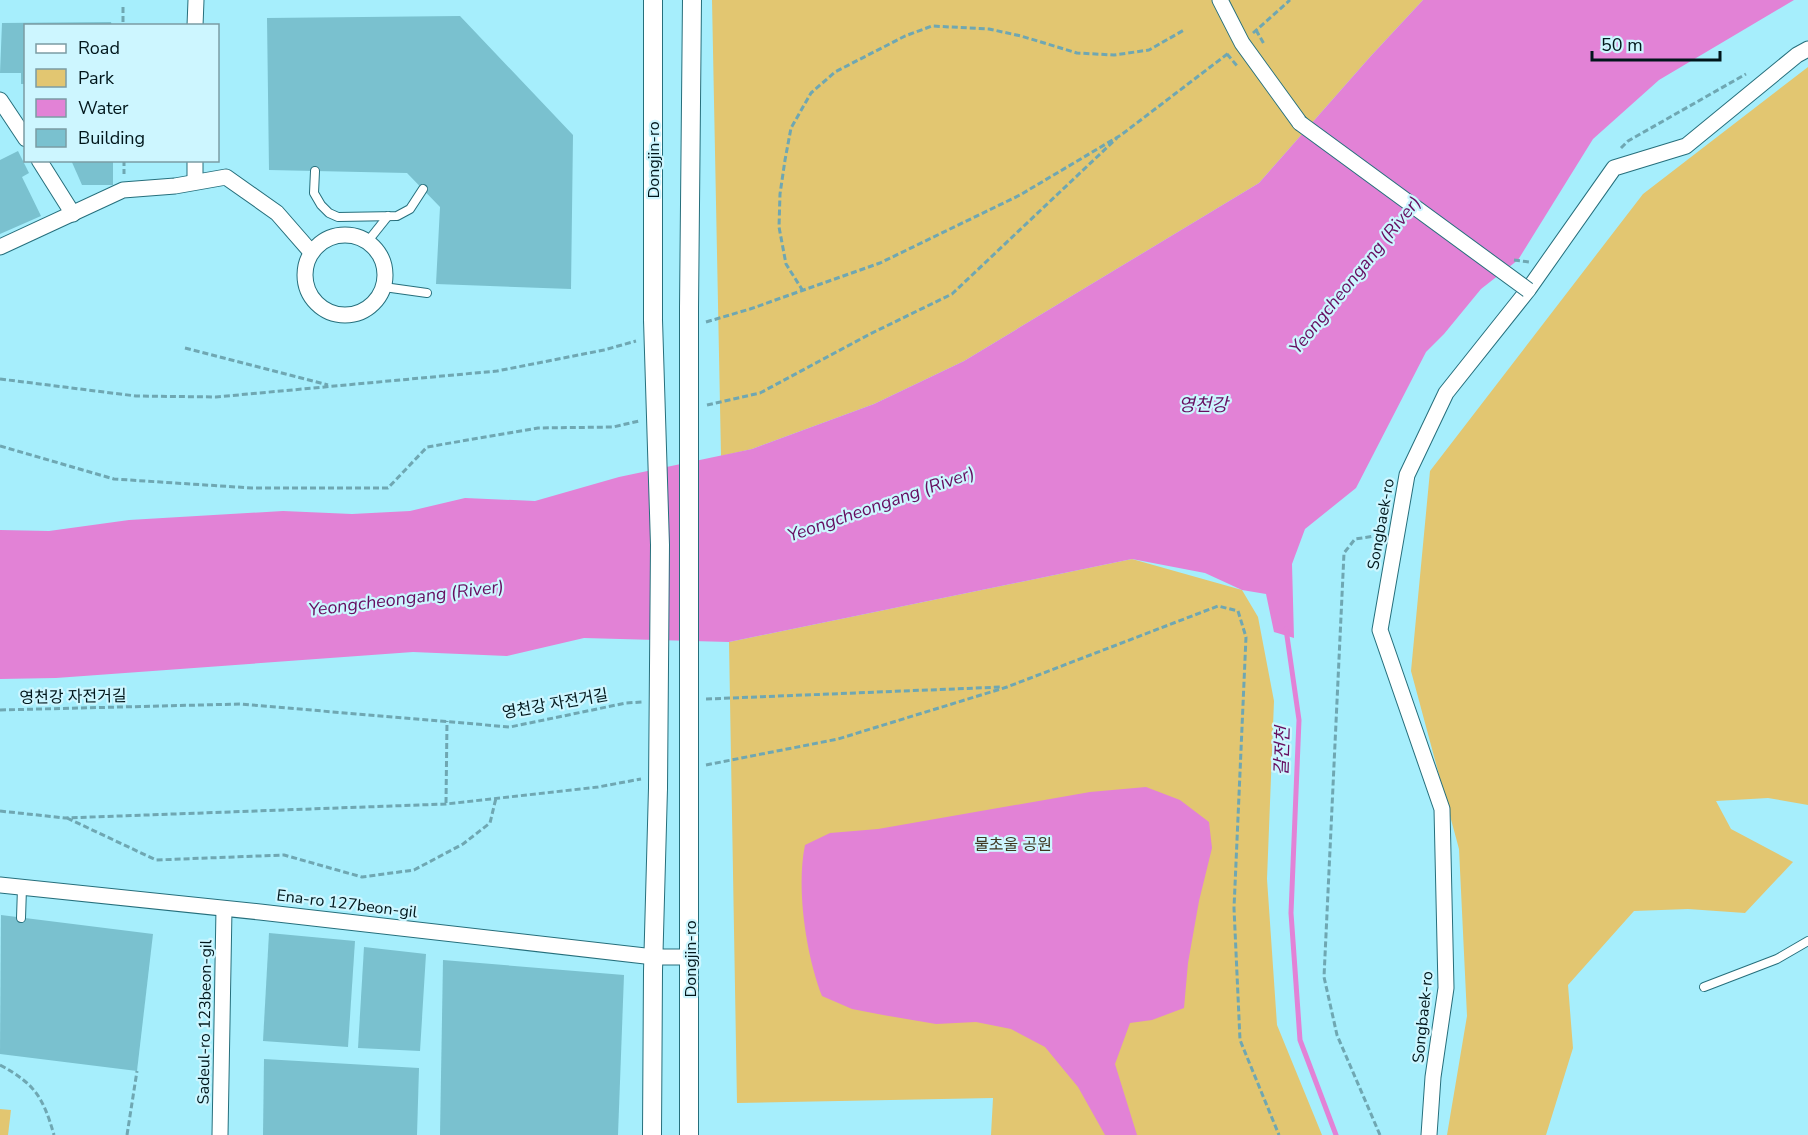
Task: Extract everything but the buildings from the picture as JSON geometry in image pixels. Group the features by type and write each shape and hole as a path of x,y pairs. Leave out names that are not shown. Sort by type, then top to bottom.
{"street":[{"path":"195,24 196,0"},
{"name":"Dongjin-ro","path":"651,783 660,545 653,320 653,0"},
{"name":"Dongjin-ro","path":"689,1135 689,308 692,0"},
{"path":"1220,0 1242,43 1300,123 1528,290"},
{"name":"Songbaek-ro","path":"1429,1135 1433,1077 1446,988 1442,809 1380,630 1407,475 1446,393 1528,290 1614,168 1686,146 1797,55 1808,49"},
{"path":"0,100 24,137"},
{"path":"40,162 73,214"},
{"path":"195,162 195,182"},
{"path":"0,248 123,189 175,186 226,177 277,213 311,252"},
{"path":"337,235 356,236 368,241 377,250 386,274 384,287 378,299 368,309 355,314 342,315 328,312 316,304 308,293 304,279 311,252 320,243 337,235"},
{"path":"651,783 654,957 652,1135"},
{"name":"Ena-ro 127beon-gil","path":"0,885 654,957 690,957"},
{"name":"Sadeul-ro 123beon-gil","path":"220,1135 224,909"}],"lane":[{"path":"315,171 314,193 328,213 338,217 397,216 410,209 423,189"},
{"path":"368,241 388,216"},
{"path":"384,287 427,293"},
{"path":"21,918 22,888"},
{"path":"1704,987 1777,959 1808,941"}],"path":[{"path":"123,7 123,24"},
{"path":"803,291 786,264 779,227 780,194 791,128 811,93 835,72 905,36 932,26 989,29 1077,53 1114,55 1149,50 1184,30"},
{"path":"703,406 760,393 870,334 952,294 1121,135"},
{"path":"185,348 332,386"},
{"path":"0,446 114,479 252,488 388,488 427,447 538,428 613,427 646,419"},
{"path":"1380,1135 1337,1035 1324,977 1344,553 1355,539 1396,533"},
{"path":"701,766 838,739 1006,687 1218,606 1238,611 1246,637 1234,908 1240,1040 1279,1135"},
{"path":"697,700 1006,687"},
{"name":"영천강 자전거길","path":"0,710 240,704 510,727 626,703 650,702"},
{"path":"446,804 447,721"},
{"path":"0,811 65,818 446,804 651,783"},
{"path":"65,818 156,860 284,855 362,877 414,870 462,844 490,823 496,798"},
{"path":"0,1065 24,1078 45,1107 54,1135"},
{"path":"128,1135 136,1071"}],"green space":[{"path":"712,0 1423,0 1259,183 964,361 874,404 752,449 721,456"},
{"path":"1808,67 1808,805 1768,798 1716,801 1731,829 1793,862 1745,913 1688,909 1634,911 1568,985 1573,1048 1546,1135 1447,1135 1467,1016 1459,849 1411,671 1430,471 1643,194"},
{"name":"물초울 공원","path":"1132,559 1242,590 1258,617 1274,701 1267,879 1277,1025 1322,1135 991,1135 993,1098 737,1103 729,642"},
{"path":"0,1109 11,1110 8,1135 0,1135"}],"water":[{"name":"영천강","path":"1423,0 1794,0 1659,80 1593,139 1518,260 1481,289 1426,352 1356,488 1305,529 1292,564 1294,638 1274,632 1266,594 1242,590 1205,573 1132,559 729,642 584,638 507,656 413,652 56,678 0,679 0,530 49,531 129,520 283,511 352,514 410,511 465,498 535,501 619,477 752,449 874,404 964,361 1259,183"},
{"path":"1146,787 1180,800 1209,822 1212,848 1199,901 1188,963 1184,1008 1152,1020 1130,1023 1115,1064 1137,1135 1105,1135 1078,1087 1045,1047 1011,1029 976,1022 936,1024 883,1015 852,1009 822,996 811,961 804,921 802,862 805,845 830,833 878,829 1090,792"}],"waterway":[{"name":"갈전천","path":"1286,629 1299,720 1291,913 1300,1040 1336,1135"}],"water label":[{"name":"Yeongcheongang (River)","path":"1355,275"},
{"name":"Yeongcheongang (River)","path":"881,504"},
{"name":"Yeongcheongang (River)","path":"406,598"}]}
